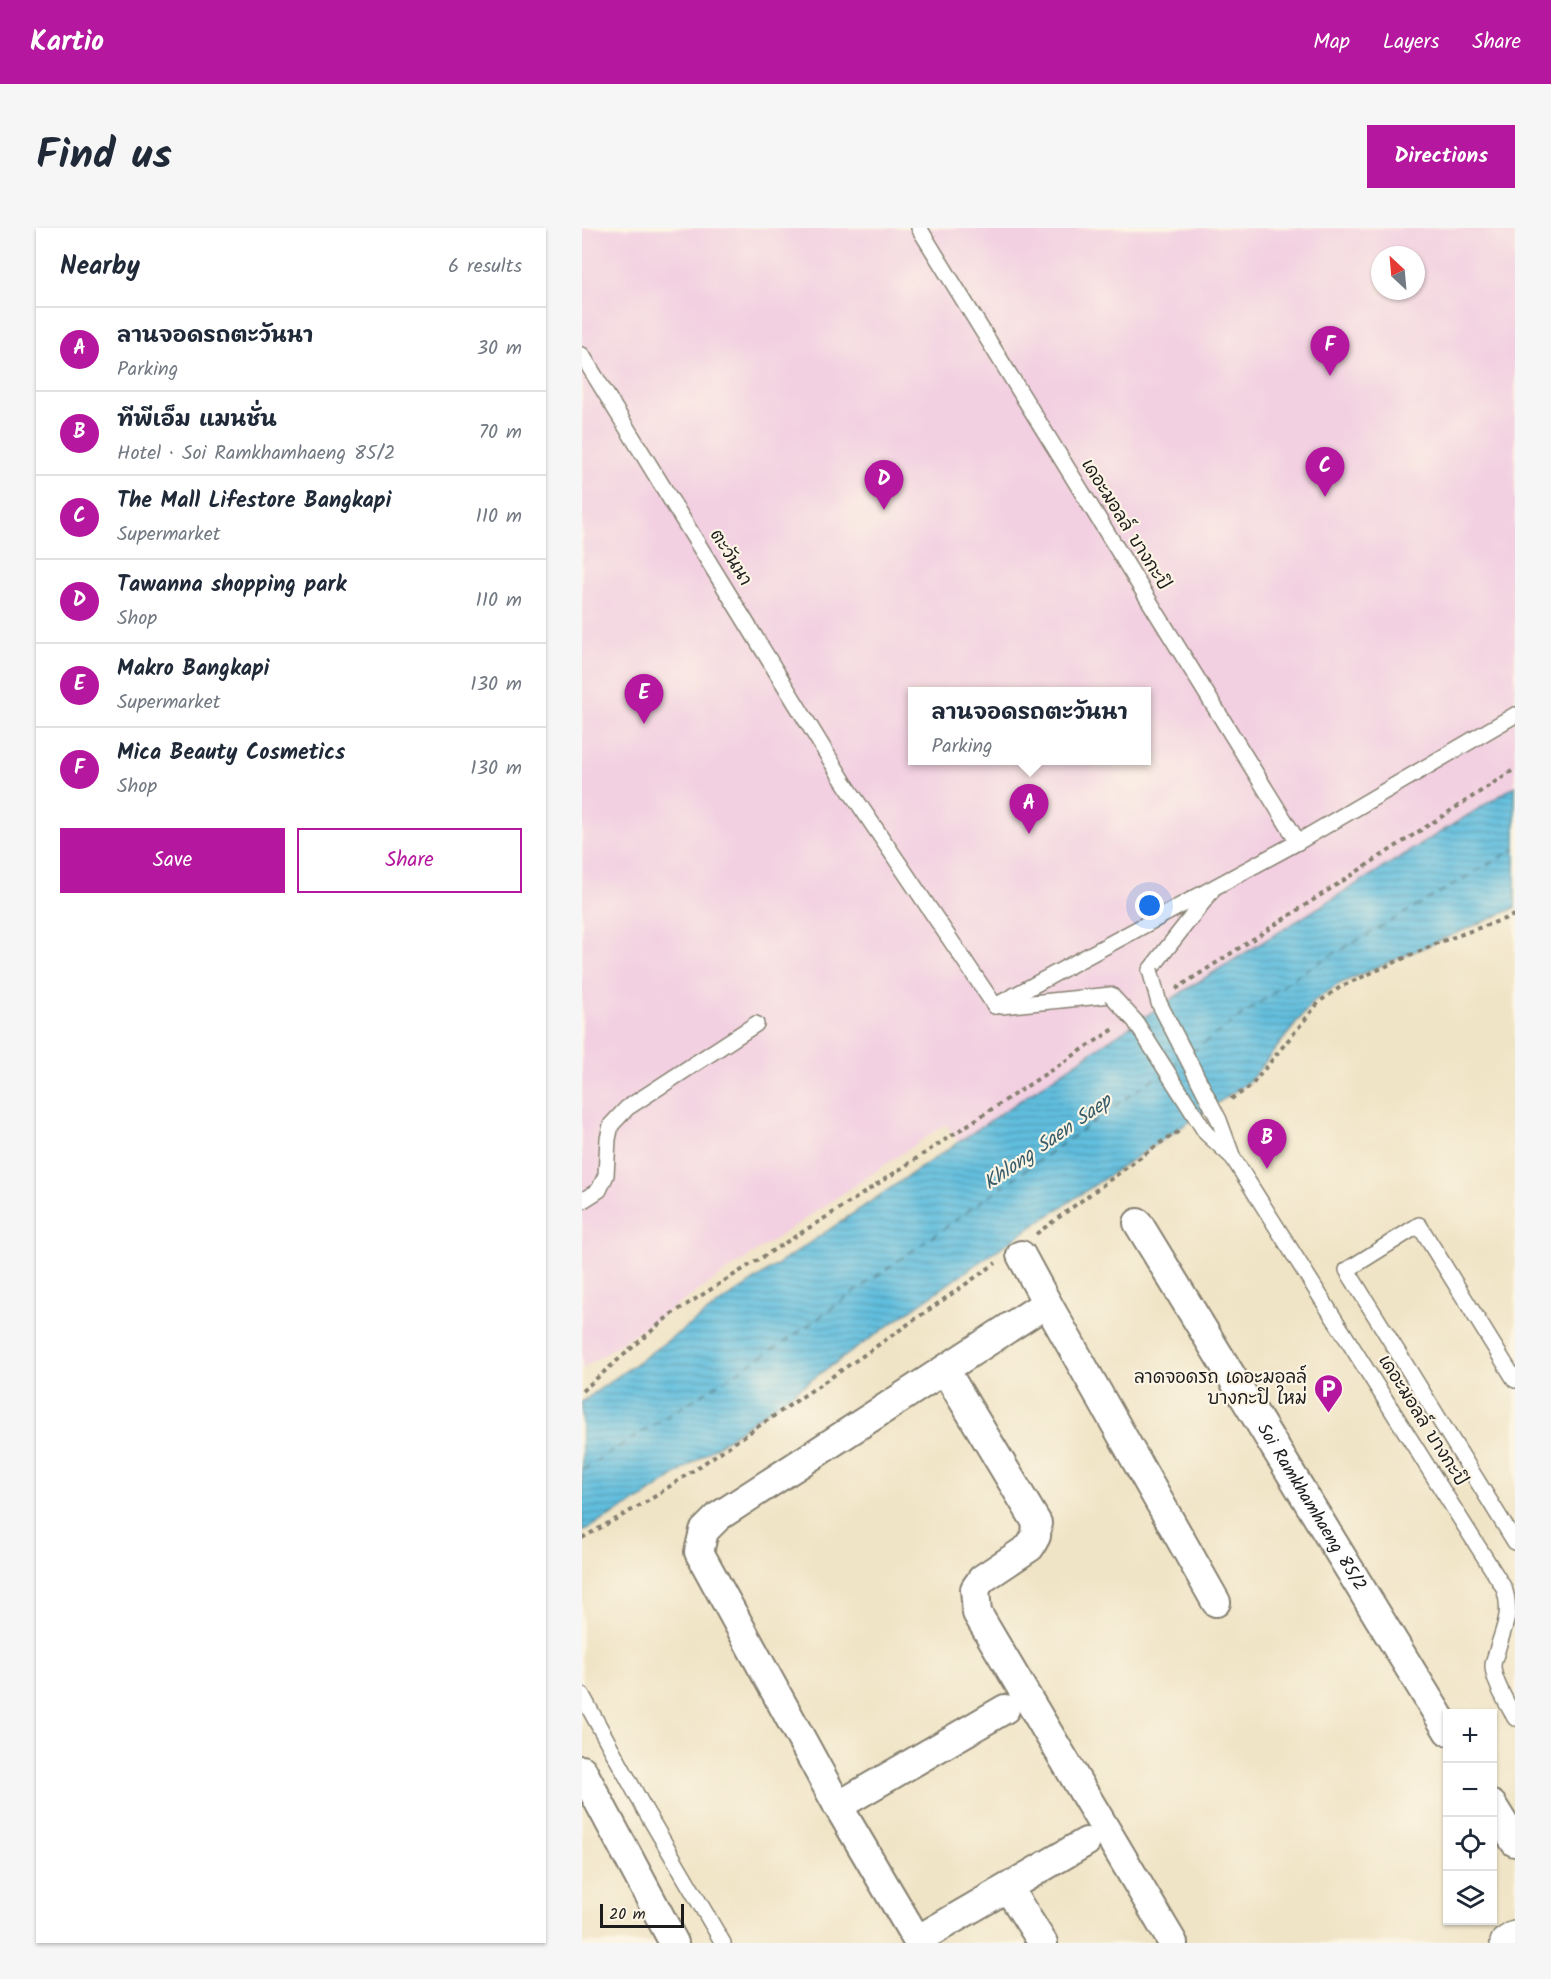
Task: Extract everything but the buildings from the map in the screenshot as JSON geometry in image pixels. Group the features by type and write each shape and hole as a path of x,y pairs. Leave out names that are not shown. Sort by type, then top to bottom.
{"main road":[{"path":"1507,1943 1515,1938"}],"street":[{"name":"Soi Ramkhamhaeng 85/2","path":"1138,1222 1443,1723"},
{"path":"1017,1251 1216,1602"},
{"path":"1047,1303 719,1516 704,1531 699,1552 838,1806 917,1942 1086,1842"},
{"path":"945,1370 1037,1523 1036,1536 1030,1547 982,1579 975,1589 977,1613 1173,1943"},
{"path":"838,1806 1005,1709"},
{"path":"582,1770 674,1943"},
{"path":"1497,1813 1515,1842"},
{"path":"1008,1888 1043,1943"}],"lane":[{"name":"เดอะมอลล์ บางกะปิ","path":"920,228 1298,843"},
{"name":"ตะวันนา","path":"582,355 844,782 995,1006"},
{"path":"995,1006 1298,843 1515,715"},
{"name":"เดอะมอลล์ บางกะปิ","path":"1215,887 1150,970 1159,1004 1219,1120 1233,1158 1504,1588 1508,1600 1508,1614 1493,1666 1495,1676 1515,1718"},
{"name":"เดอะมอลล์ บางกะปิ","path":"995,1006 1111,995 1135,1021 1206,1133 1233,1158"},
{"path":"582,1202 599,1191 606,1175 608,1140 612,1125 627,1107 756,1024"},
{"path":"1515,1380 1419,1225 1347,1270 1515,1542"},
{"path":"582,1695 645,1810 723,1943"}],"path":[{"path":"1176,989 1515,769"},
{"path":"1230,1099 1250,1087 1320,1001 1342,986 1440,942 1515,915"},
{"path":"582,1391 670,1315 857,1197 1116,1028"},
{"path":"582,1538 648,1500 1017,1251 1160,1143 1191,1124"}],"shaded area":[{"path":"582,228 1515,228 1515,786 1190,987 958,1142 946,1124 582,1369"}],"water":[{"name":"Khlong Saen Saep","path":"1515,786 1515,908 1339,984 1314,1001 1249,1082 988,1256 644,1497 582,1532 582,1402 712,1309 1102,1045 1190,987"}],"ferry route":[{"path":"1191,1052 1301,973 1515,849"},
{"path":"1171,1066 1179,1060"},
{"path":"582,1470 786,1341 1160,1074"}],"place":[{"name":"Mica Beauty Cosmetics","path":"1330,376"},
{"name":"The Mall Lifestore Bangkapi","path":"1325,497"},
{"name":"Tawanna shopping park","path":"884,510"},
{"name":"Makro Bangkapi","path":"644,724"},
{"name":"ลานจอดรถตะวันนา","path":"1029,834"},
{"name":"ทีพีเอ็ม แมนชั่น","path":"1267,1169"},
{"name":"ลาดจอดรถ เดอะมอลล์ บางกะปิ ใหม่","path":"1328,1414"}]}
